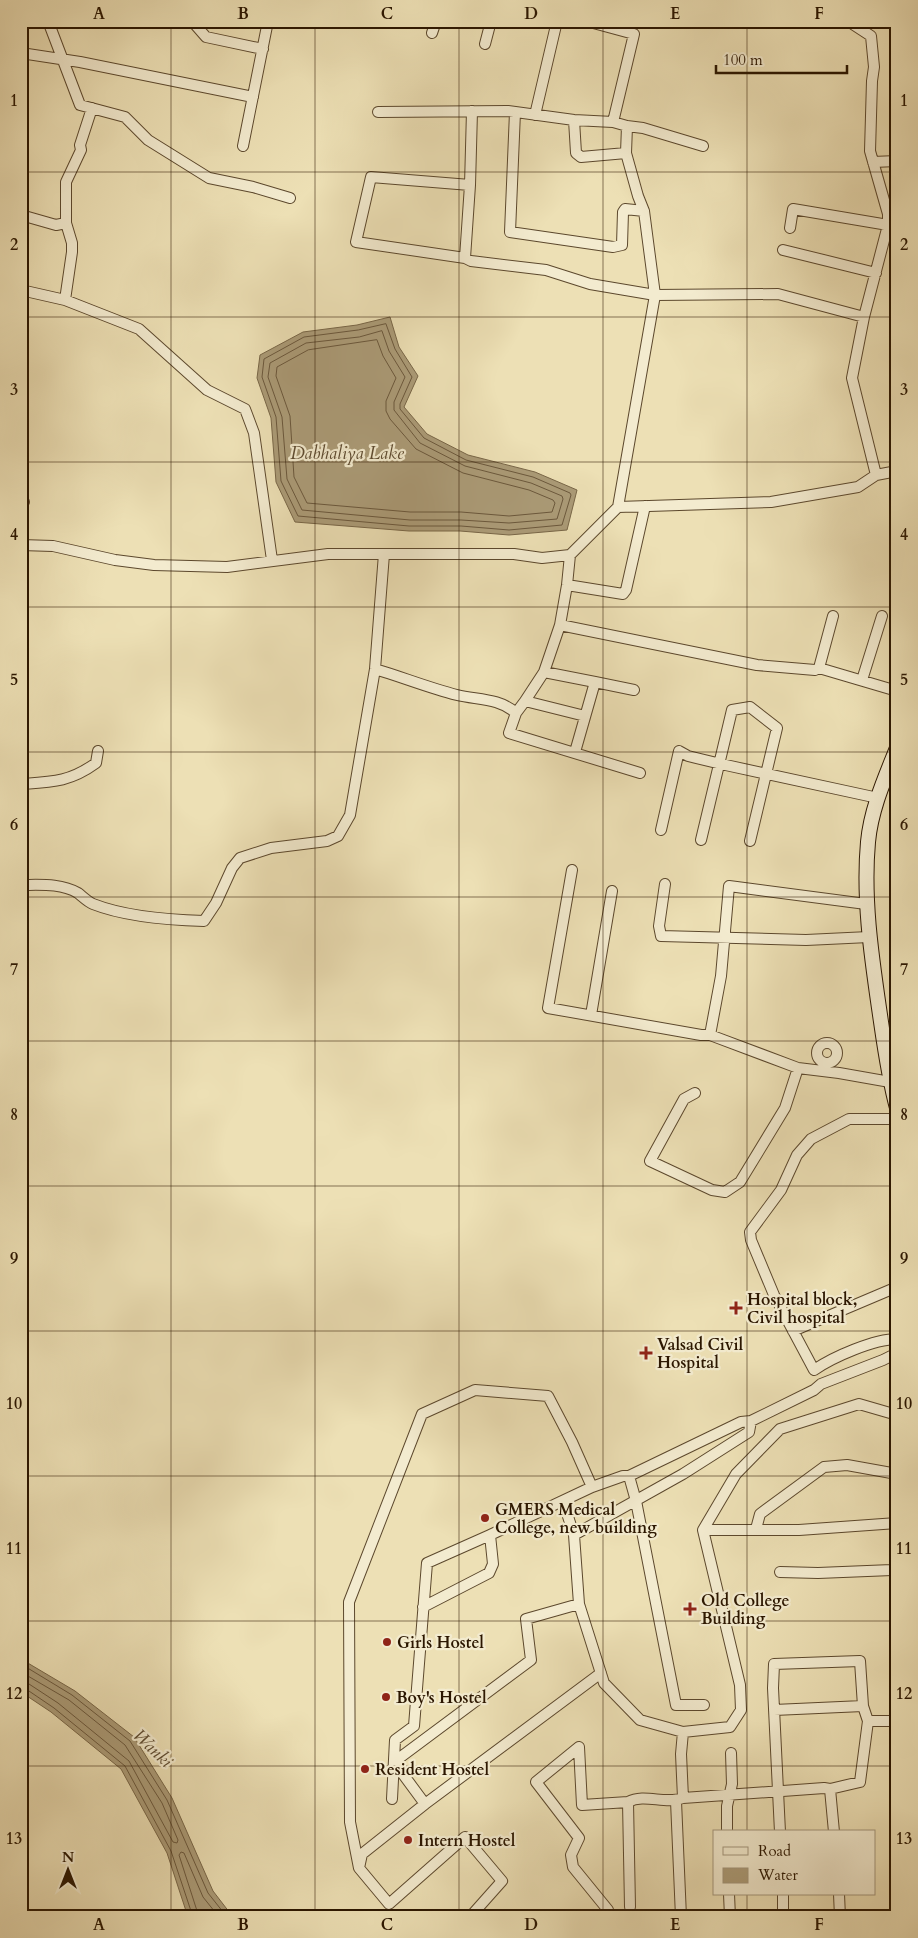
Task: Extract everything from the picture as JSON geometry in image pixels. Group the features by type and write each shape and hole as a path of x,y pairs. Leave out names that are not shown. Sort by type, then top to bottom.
{"street":[{"path":"48,21 80,105 125,117 148,140 209,178 253,187 290,198"},
{"path":"192,21 206,37 263,49"},
{"path":"243,146 268,21"},
{"path":"432,33 436,21"},
{"path":"485,44 492,21"},
{"path":"535,115 557,21"},
{"path":"586,21 634,34 613,122"},
{"path":"848,21 871,36 873,43 874,67 870,151 888,214 888,225 864,317 852,378 876,475"},
{"path":"21,53 80,62 253,97"},
{"path":"65,300 72,252 72,243 66,223 66,182 81,150 80,145 92,108"},
{"path":"465,258 470,185 472,111"},
{"path":"378,112 515,112 574,120 613,122 643,128 703,146"},
{"path":"515,112 510,232 613,247 622,245 623,212 625,209 644,210"},
{"path":"574,120 576,154 581,157 626,153"},
{"path":"21,545 53,546 115,560 154,565 226,567 328,554 514,554 542,558 570,555 618,507 655,295 644,210 638,196 626,153 627,126"},
{"path":"873,162 897,161"},
{"path":"470,185 371,177 356,242 465,258 471,261 546,270 590,284 655,295 778,294 864,317"},
{"path":"790,228 793,209 888,225"},
{"path":"21,215 56,225 66,223"},
{"path":"783,250 876,273"},
{"path":"21,290 65,300 140,329 207,390 245,409 254,432 272,560"},
{"path":"618,507 771,502 858,487 876,475 897,471"},
{"path":"567,585 623,594 626,590 645,506"},
{"path":"21,885 52,884 76,892 92,904 169,920 204,921 216,903 232,868 240,858 271,848 327,841 338,836 350,815 375,669 384,554"},
{"path":"570,555 560,625 544,672 516,713 509,733 640,773"},
{"path":"819,668 833,616"},
{"path":"862,680 882,616"},
{"path":"560,625 757,665 815,670 819,668 897,692"},
{"path":"375,669 458,696 491,700 509,707 516,713"},
{"path":"544,672 634,690"},
{"path":"575,752 595,682"},
{"path":"524,701 586,716"},
{"path":"701,840 732,710 750,707 777,728 750,841"},
{"path":"897,748 878,798 868,841 866,904 890,1082 897,1108"},
{"path":"21,784 55,782 81,774 96,763 98,751"},
{"path":"661,830 679,752 718,764 878,798"},
{"path":"572,870 548,1008 710,1035 798,1068 890,1082"},
{"path":"665,884 659,926 661,936 806,940 869,937"},
{"path":"710,1035 721,976 729,886 866,904"},
{"path":"591,1014 612,890"},
{"path":"695,1093 684,1099 650,1161 712,1190 725,1192 740,1182 785,1108 798,1068"},
{"path":"897,1119 849,1119 811,1139 797,1156 781,1190 750,1232 751,1240 774,1295 814,1370 823,1364 870,1344 888,1338 897,1338"},
{"path":"793,1331 897,1288"},
{"path":"392,1799 395,1740 414,1726 427,1563 592,1488 624,1476 629,1476 741,1422 751,1421 814,1390 821,1384 897,1353"},
{"path":"470,1917 502,1881 465,1837 389,1904 359,1868 350,1822 350,1602 422,1414 476,1390 548,1396 572,1442 592,1488"},
{"path":"563,1501 574,1535 579,1604 604,1683 640,1720 683,1732 730,1727 741,1710 740,1685 703,1530 736,1474 780,1429 859,1404 897,1415"},
{"path":"574,1535 683,1474 749,1432 751,1421"},
{"path":"756,1529 760,1514 824,1467 847,1465 897,1474"},
{"path":"629,1476 636,1501 676,1705 704,1705"},
{"path":"703,1530 799,1530 897,1522"},
{"path":"423,1607 489,1573 493,1564 490,1535"},
{"path":"780,1572 818,1573 892,1570 897,1565"},
{"path":"394,1762 531,1660 526,1619 579,1604"},
{"path":"608,1910 573,1867 571,1856 579,1838 536,1782 579,1747 582,1805 628,1802 636,1798 680,1799 778,1791 830,1789 860,1782 868,1721 863,1706 860,1661 774,1664 774,1710 778,1791 780,1830"},
{"path":"359,1868 362,1854 425,1804 601,1673"},
{"path":"774,1710 863,1706"},
{"path":"868,1721 897,1721"},
{"path":"682,1917 680,1799 683,1732"},
{"path":"727,1830 728,1795 732,1784 731,1754"},
{"path":"394,1762 425,1804"},
{"path":"830,1789 834,1830"},
{"path":"628,1802 630,1907"},
{"path":"729,1896 730,1917"},
{"path":"783,1896 783,1917"},
{"path":"839,1896 840,1917"}],"water":[{"name":"Dabhaliya Lake","path":"390,317 399,347 418,376 404,407 427,434 468,455 535,472 577,490 567,530 509,535 460,531 409,531 295,522 276,482 271,418 257,378 260,355 303,332 357,325"},
{"path":"21,1659 75,1691 134,1737 172,1798 213,1891 233,1917 188,1917 167,1853 121,1769 51,1712 21,1692"}],"place":[{"name":"Hospital block, Civil hospital","path":"736,1308"},
{"name":"Valsad Civil Hospital","path":"646,1353"},
{"name":"GMERS Medical College, new building","path":"485,1518"},
{"name":"Old College Building","path":"690,1609"},
{"name":"Girls Hostel","path":"387,1642"},
{"name":"Boy's Hostel","path":"386,1697"},
{"name":"Resident Hostel","path":"365,1769"},
{"name":"Intern Hostel","path":"408,1840"}],"water label":[{"name":"Wanki","path":"153,1748"}]}
